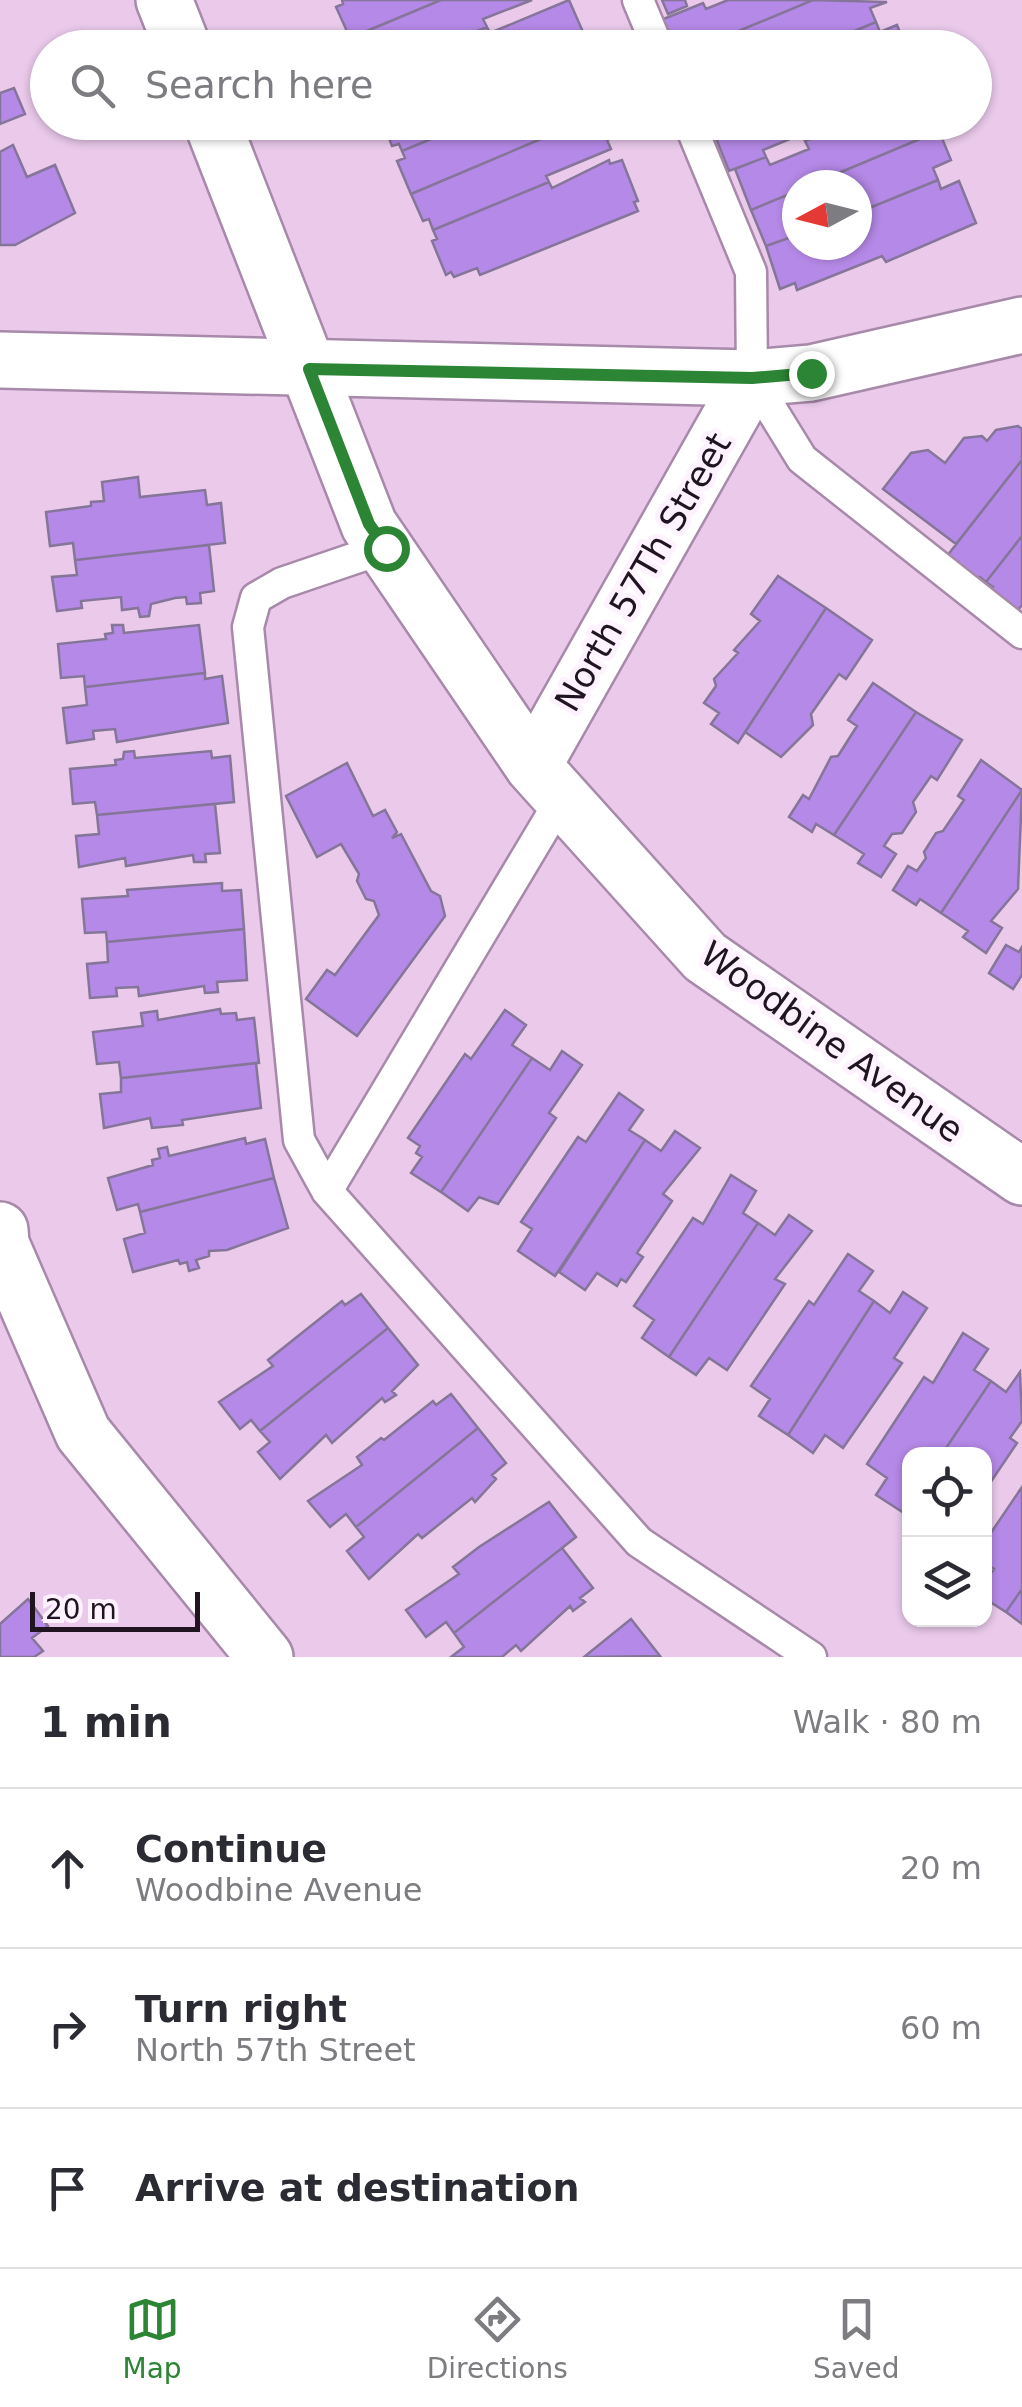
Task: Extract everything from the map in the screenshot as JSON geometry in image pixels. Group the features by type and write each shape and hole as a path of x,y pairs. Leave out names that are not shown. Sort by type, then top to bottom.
{"street":[{"path":"164,0 176,30"},
{"name":"Woodbine Avenue","path":"219,140 369,524 547,782 706,957 1022,1177"},
{"name":"North 57Th Street","path":"0,360 752,378 811,373 1022,326"},
{"name":"North 57Th Street","path":"547,782 752,378"},
{"path":"0,1230 1,1244 83,1433 265,1657"}],"lane":[{"path":"638,0 650,30"},
{"path":"696,140 751,272 752,378 802,459 1022,633"},
{"path":"386,548 282,583 256,598 248,627 299,1140 327,1191 638,1542 811,1657"},
{"path":"327,1191 547,782"}],"building":[{"path":"342,0 441,0 369,30 346,30 336,7 343,4"},
{"path":"441,0 532,0 483,19 487,27 480,30 369,30"},
{"path":"569,0 582,30 497,30"},
{"path":"662,0 685,0 687,6 668,14"},
{"path":"728,0 813,0 741,30 665,30 661,20 703,3 706,9"},
{"path":"813,0 887,2 870,8 876,22 857,30 741,30"},
{"path":"876,22 879,30 857,30"},
{"path":"14,88 25,114 0,124 0,93"},
{"path":"390,140 429,140 402,151 399,144 392,146"},
{"path":"429,140 538,140 411,194 397,161 405,158 402,151"},
{"path":"538,140 607,140 611,149 546,176 549,182 433,230 429,219 423,221 411,194"},
{"path":"717,140 787,140 763,150 766,157 729,171"},
{"path":"807,140 918,140 846,170 782,170 782,197 751,210 735,169 766,157 770,165 809,149"},
{"path":"918,140 943,140 951,160 933,168 938,180 872,207 872,170 846,170"},
{"path":"13,145 27,177 55,165 75,213 15,245 0,245 0,152"},
{"path":"609,160 610,164 622,160 638,211 480,275 477,268 454,277 451,272 446,275 432,241 437,239 433,230 549,182 552,188"},
{"path":"938,180 941,189 959,181 976,223 886,262 882,256 872,260 872,207"},
{"path":"782,197 782,240 766,246 751,210"},
{"path":"782,240 782,260 872,260 797,290 795,283 780,289 766,246"},
{"path":"1018,426 1022,429 1022,460 956,544 883,489 911,453 928,450 945,463 964,438 982,436 987,441 996,430"},
{"path":"1022,460 1022,536 986,582 980,577 978,580 947,556"},
{"path":"138,477 140,497 205,490 207,505 221,503 225,543 75,560 73,543 50,546 46,512 91,506 91,502 104,501 102,482"},
{"path":"1022,536 1022,605 1017,611 990,591 993,587 986,582"},
{"path":"209,545 214,591 200,593 201,603 187,604 186,597 175,598 151,604 149,616 140,617 138,608 122,610 121,597 81,601 82,608 57,611 52,577 77,575 75,560"},
{"path":"778,576 826,608 738,743 711,724 719,713 704,703 716,686 714,679 760,621 751,614"},
{"path":"826,608 872,640 846,679 839,674 811,714 813,725 781,757 745,732"},
{"path":"112,625 123,625 124,633 199,625 205,673 85,687 84,676 61,678 58,644 106,639 105,634 113,633"},
{"path":"205,673 205,679 222,676 228,723 117,742 115,729 93,731 94,739 67,743 63,708 87,705 85,687"},
{"path":"873,683 916,712 834,835 816,824 812,832 789,817 803,795 809,799 831,757 838,756 857,726 848,720"},
{"path":"916,712 962,740 937,780 931,776 913,802 916,812 902,833 892,834 884,846 896,854 881,877 858,863 864,854 834,835"},
{"path":"134,751 135,758 211,751 212,758 230,756 234,802 97,815 95,802 73,804 70,769 116,765 115,760 123,759 124,752"},
{"path":"981,760 1022,790 941,913 920,899 916,905 893,890 908,866 917,871 926,858 924,852 936,833 943,831 964,800 958,796"},
{"path":"347,763 373,816 385,810 397,832 392,838 401,834 431,891 440,896 445,916 357,1036 306,999 327,970 335,975 379,915 374,901 366,899 357,881 359,874 341,844 317,857 286,796"},
{"path":"1022,790 1018,889 991,921 1002,928 986,953 963,937 968,931 941,913"},
{"path":"215,804 220,853 205,854 206,862 194,862 193,855 126,866 125,858 79,867 76,836 99,834 97,815"},
{"path":"222,883 222,891 241,890 244,929 107,942 106,932 85,933 82,899 128,896 127,890"},
{"path":"244,929 247,980 217,982 218,992 205,993 204,986 139,996 138,987 116,988 117,996 90,998 87,964 108,962 107,942"},
{"path":"1006,945 1019,952 1022,947 1022,975 1013,989 989,973"},
{"path":"220,1009 221,1014 236,1013 237,1020 254,1018 259,1063 121,1078 119,1062 97,1064 93,1032 143,1026 141,1013 157,1011 158,1020"},
{"path":"505,1010 526,1025 512,1045 532,1058 441,1192 411,1173 422,1157 416,1153 420,1146 408,1138 465,1054 471,1059"},
{"path":"562,1051 582,1065 549,1113 556,1118 498,1204 479,1197 468,1211 441,1192 532,1058 550,1070"},
{"path":"256,1063 261,1108 182,1120 183,1125 152,1128 150,1118 104,1128 100,1094 121,1092 121,1078"},
{"path":"619,1093 643,1110 629,1130 645,1140 555,1276 518,1251 532,1229 521,1222 578,1137 586,1142"},
{"path":"675,1131 700,1148 663,1194 672,1201 637,1253 643,1257 626,1282 621,1279 617,1286 597,1273 585,1290 559,1272 645,1140 661,1151"},
{"path":"245,1138 246,1144 265,1139 274,1178 140,1212 138,1204 117,1210 108,1178 153,1165 152,1160 160,1158 158,1149 167,1147 169,1156"},
{"path":"731,1175 756,1191 743,1213 758,1223 669,1357 642,1338 654,1320 634,1306 693,1218 703,1224"},
{"path":"274,1178 288,1228 227,1250 209,1251 209,1256 196,1260 199,1268 189,1271 187,1262 180,1264 178,1260 133,1272 124,1239 145,1233 140,1212"},
{"path":"789,1215 812,1231 775,1279 785,1284 727,1370 709,1358 696,1375 669,1357 758,1223 775,1235"},
{"path":"848,1254 873,1271 859,1291 874,1301 788,1435 759,1416 770,1399 751,1386 809,1301 814,1305"},
{"path":"903,1292 927,1308 894,1358 902,1363 843,1448 825,1435 813,1453 788,1435 874,1301 890,1313"},
{"path":"361,1294 388,1328 260,1431 251,1420 240,1429 219,1402 273,1366 268,1360 342,1301 345,1305"},
{"path":"388,1328 418,1365 392,1391 396,1395 385,1402 382,1398 332,1443 326,1435 280,1479 258,1452 270,1442 260,1431"},
{"path":"963,1333 988,1349 974,1370 991,1381 947,1447 902,1447 902,1512 876,1495 887,1478 867,1464 924,1377 933,1383"},
{"path":"1020,1372 1022,1421 1010,1438 1017,1443 992,1480 992,1447 947,1447 991,1381 1006,1392"},
{"path":"451,1394 478,1428 356,1527 346,1514 330,1527 308,1501 362,1465 357,1457 381,1438 384,1440 433,1401 436,1405"},
{"path":"478,1428 506,1463 492,1475 496,1479 475,1502 472,1498 422,1538 418,1534 369,1579 347,1551 364,1537 356,1527"},
{"path":"1022,1487 1022,1589 1006,1612 992,1603 992,1531"},
{"path":"549,1502 576,1537 454,1633 446,1622 426,1637 406,1610 459,1574 453,1567 479,1547"},
{"path":"562,1548 593,1588 580,1598 585,1602 573,1611 570,1606 521,1651 516,1645 502,1657 451,1657 464,1647 454,1633"},
{"path":"1022,1589 1022,1624 1006,1612"},
{"path":"28,1599 48,1626 32,1638 43,1651 34,1657 0,1657 0,1624"},
{"path":"631,1619 660,1656 584,1657"}],"route":[{"path":"386,548 369,524 309,369 752,378 811,373"}]}
